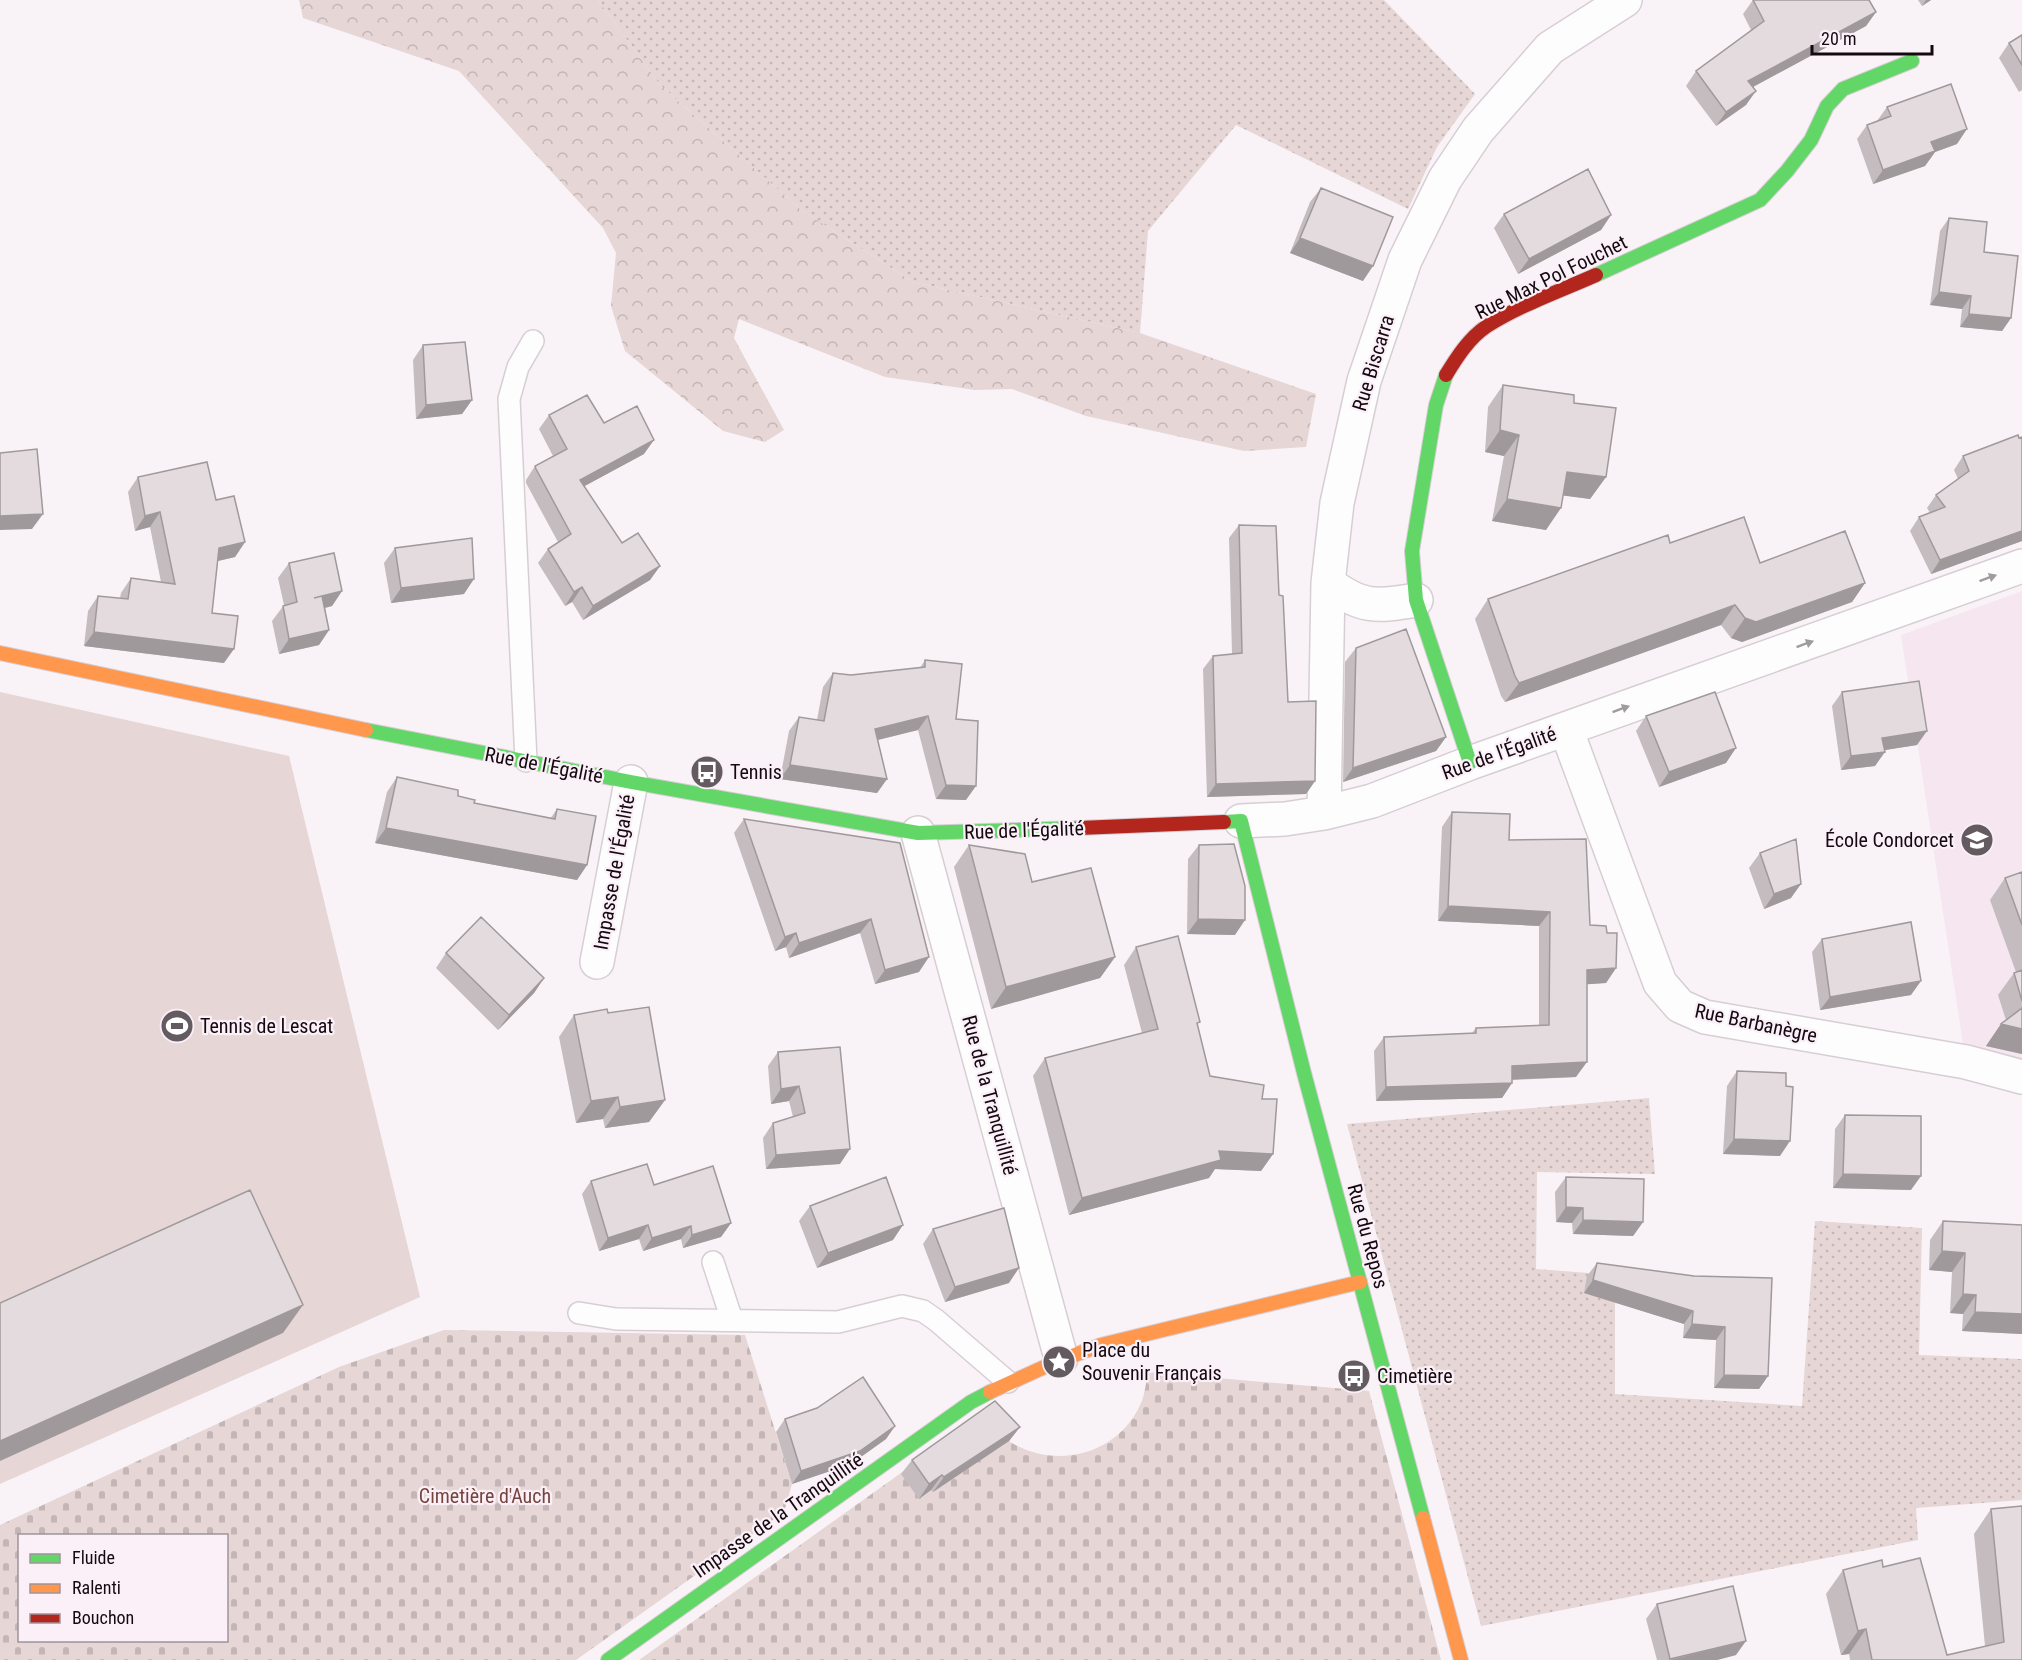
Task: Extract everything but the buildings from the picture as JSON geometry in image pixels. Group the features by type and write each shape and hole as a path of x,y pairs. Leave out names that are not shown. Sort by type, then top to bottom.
{"street":[{"name":"Rue Biscarra","path":"1324,813 1328,583 1337,503 1364,381 1405,260 1445,179 1478,130 1550,48 1625,0"},
{"name":"Rue Max Pol Fouchet","path":"1470,763 1416,600 1412,551 1436,405 1446,375 1462,349 1486,327 1516,311 1760,200 1811,140 1827,106 1843,89 1912,61"},
{"name":"Rue de l'Égalité","path":"0,653 319,721 631,782 918,833 1241,821 1285,819 1324,813 1372,801 1470,763 2022,566"},
{"path":"1328,583 1346,597 1368,605 1416,600"},
{"name":"Rue Barbanègre","path":"1566,729 1660,983 1680,1006 1705,1017 1966,1062 2022,1077"},
{"name":"Impasse de l'Égalité","path":"597,962 631,782"},
{"name":"Rue du Repos","path":"1241,821 1304,1073 1461,1660"},
{"name":"Rue de la Tranquillité","path":"918,833 1061,1358"},
{"path":"1008,1382 1061,1358 1101,1345 1360,1282"},
{"name":"Impasse de la Tranquillité","path":"608,1660 971,1402 1008,1382"}],"lane":[{"path":"526,761 509,399 518,367 533,341"},
{"path":"713,1262 732,1320"},
{"path":"579,1313 616,1319 838,1322 902,1306 923,1311 936,1320 1008,1382"}],"shaded area":[{"name":"École Condorcet","path":"2022,591 2022,1059 1963,1044 1901,635"}],"green space":[{"path":"299,0 598,0 660,85 800,209 913,282 1140,333 1316,394 1306,447 1244,451 1086,416 1012,389 975,390 885,377 739,319 734,338 784,430 765,442 723,431 625,351 611,306 616,253 603,228 459,71 303,18"},
{"path":"598,0 1384,0 1475,94 1437,147 1408,209 1236,125 1148,231 1140,333 913,282 800,209 660,85"},
{"name":"Tennis de Lescat","path":"0,692 289,756 420,1297 0,1484"},
{"path":"1649,1098 1655,1174 1537,1172 1536,1269 1615,1275 1615,1394 1802,1406 1815,1221 1922,1228 1919,1355 2022,1359 2022,1500 1916,1508 1918,1540 1481,1626 1347,1124"},
{"name":"Cimetière d'Auch","path":"444,1330 745,1335 792,1484 784,1512 576,1660 0,1660 0,1525 339,1367"},
{"path":"1148,1372 1369,1391 1441,1660 639,1660 901,1473 985,1417 1008,1440 1030,1451 1067,1456 1103,1445 1118,1435 1131,1420 1141,1403"}],"traffic: fast":[{"path":"1596,275 1760,200 1811,140 1827,106 1843,89 1912,61"},
{"path":"1446,375 1436,405 1412,551 1416,600 1470,763"},
{"path":"366,730 631,782 918,833 1079,828"},
{"path":"1224,822 1241,821 1304,1073 1423,1518"},
{"path":"608,1660 971,1402 990,1392"}],"traffic: slow":[{"path":"0,653 366,730"},
{"path":"990,1392 1051,1364 1101,1345 1360,1282"},
{"path":"1423,1518 1461,1660"}],"traffic: jam":[{"path":"1446,375 1469,342 1487,326 1526,305 1596,275"},
{"path":"1079,828 1224,822"}],"place":[{"name":"Tennis","path":"707,772"},
{"name":"École Condorcet","path":"1977,840"},
{"name":"Tennis de Lescat","path":"177,1026"},
{"name":"Place du Souvenir Français","path":"1059,1362"},
{"name":"Cimetière","path":"1354,1376"}]}
